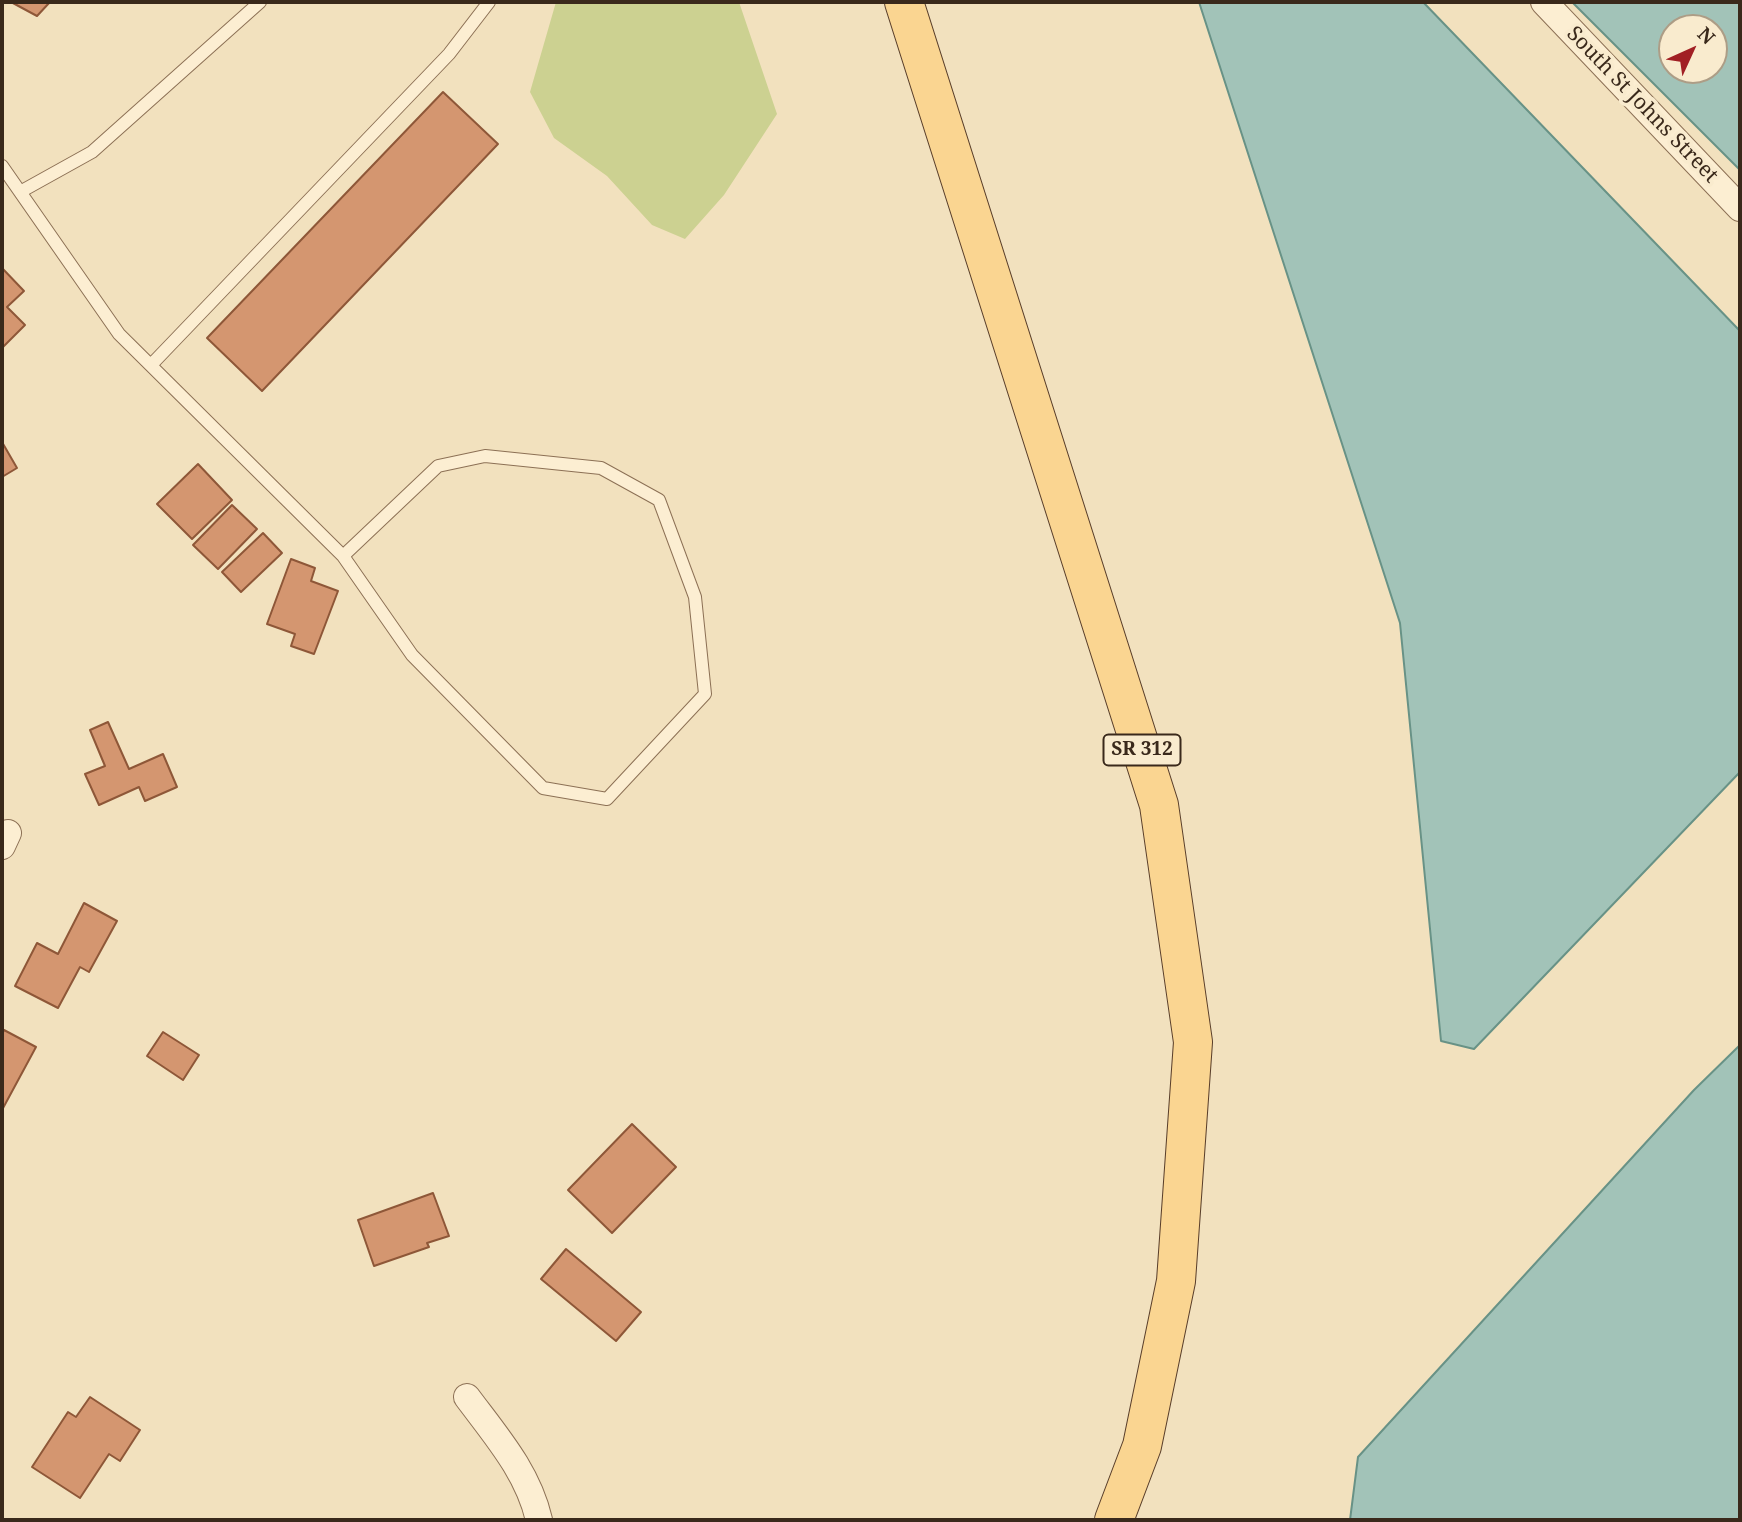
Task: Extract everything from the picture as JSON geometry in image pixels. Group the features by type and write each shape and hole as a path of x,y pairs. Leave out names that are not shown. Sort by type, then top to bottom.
{"main road":[{"name":"SR 312","path":"904,2 1159,805 1193,1042 1176,1281 1142,1446 1114,1520"}],"street":[{"name":"South St Johns Street","path":"1544,2 1740,208"},
{"path":"467,1396 518,1466 533,1494 538,1520"}],"lane":[{"path":"20,192 92,152 260,2"},
{"path":"151,365 449,54 489,2"},
{"path":"2,166 119,334 343,556 412,655 543,788 607,799 705,694 695,597 659,500 601,468 485,456 438,467 343,556"}],"green space":[{"path":"556,2 739,2 777,114 724,195 685,239 652,225 607,176 554,138 530,92"}],"water":[{"path":"1199,2 1423,2 1740,331 1740,772 1474,1049 1441,1041 1400,623"},
{"path":"1572,2 1740,2 1740,170"},
{"path":"1740,1045 1740,1520 1350,1520 1358,1457 1694,1090"}],"building":[{"path":"11,2 50,2 37,16"},
{"path":"443,92 498,144 262,391 207,338"},
{"path":"2,268 24,291 7,307 25,325 2,348"},
{"path":"2,442 17,468 2,477"},
{"path":"198,464 232,500 192,539 157,504"},
{"path":"232,505 257,529 218,569 193,545"},
{"path":"263,533 282,553 241,592 222,572"},
{"path":"291,559 315,568 311,581 338,591 314,654 291,646 295,634 267,624"},
{"path":"108,722 129,769 163,754 177,787 145,801 139,787 99,805 85,774 105,766 90,730"},
{"path":"84,903 117,921 89,972 80,967 58,1008 15,986 37,943 58,954"},
{"path":"4,1030 36,1047 2,1110 2,1035"},
{"path":"163,1032 199,1055 183,1080 147,1056"},
{"path":"632,1124 676,1167 612,1233 568,1190"},
{"path":"433,1193 449,1236 427,1243 429,1247 374,1266 358,1220"},
{"path":"566,1249 641,1312 616,1341 541,1279"},
{"path":"90,1397 140,1430 120,1461 109,1454 80,1498 32,1467 68,1412 76,1417"}]}
